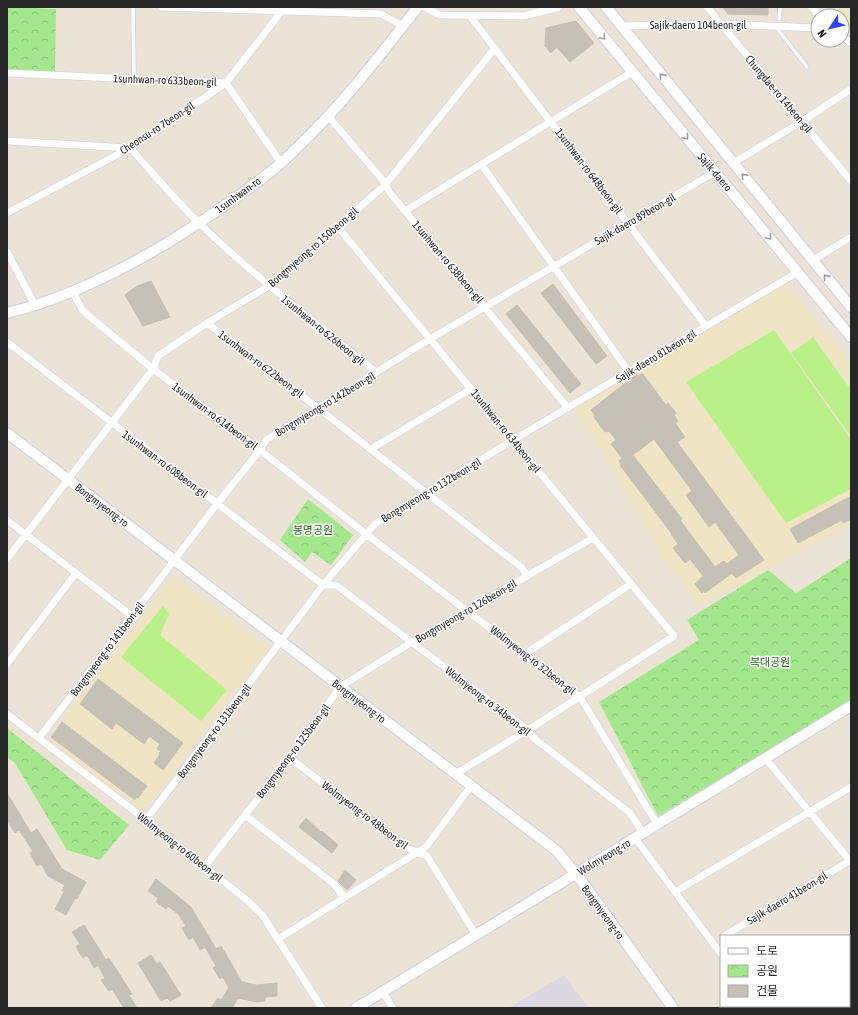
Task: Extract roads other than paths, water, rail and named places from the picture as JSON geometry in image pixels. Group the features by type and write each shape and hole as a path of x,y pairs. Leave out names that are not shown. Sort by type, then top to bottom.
{"street":[{"path":"161,7 282,9 381,14 403,26"},
{"name":"1sunhwan-ro","path":"7,313 35,305 72,291 123,268 199,223 242,193 281,163 328,116 343,100 418,7"},
{"path":"424,7 440,15 470,16 524,16 559,7"},
{"name":"Sajik-daero","path":"578,7 851,337"},
{"name":"Sajik-daero","path":"606,7 851,308"},
{"name":"Chungdae-ro 14beon-gil","path":"707,7 851,181"},
{"name":"Cheonsu-ro 7beon-gil","path":"7,213 130,148 226,83 282,9"},
{"name":"1sunhwan-ro 648beon-gil","path":"470,16 706,326"},
{"name":"Sajik-daero 104beon-gil","path":"621,26 720,24 810,28"},
{"name":"Bongmyeong-ro 150beon-gil","path":"7,559 68,478 112,423 152,369 158,356 207,323 269,286 385,185 495,48"},
{"path":"405,211 632,72"},
{"name":"1sunhwan-ro 633beon-gil","path":"7,73 226,83 281,163"},
{"path":"733,163 802,122 851,89"},
{"name":"1sunhwan-ro 638beon-gil","path":"328,116 381,178 405,211 568,408"},
{"path":"7,141 130,148"},
{"name":"1sunhwan-ro 626beon-gil","path":"130,148 199,223 269,286 376,372"},
{"path":"481,164 629,372"},
{"name":"Sajik-daero 89beon-gil","path":"430,339 715,172"},
{"name":"1sunhwan-ro 634beon-gil","path":"338,227 674,636 580,697"},
{"path":"813,260 851,237"},
{"path":"7,252 35,305"},
{"name":"Sajik-daero 81beon-gil","path":"513,440 798,272"},
{"name":"1sunhwan-ro 614beon-gil","path":"72,291 83,311 152,369 260,450 366,534"},
{"name":"1sunhwan-ro 622beon-gil","path":"207,323 426,492 521,567 528,576"},
{"name":"Bongmyeong-ro 142beon-gil","path":"174,560 260,450 266,440 430,339"},
{"name":"1sunhwan-ro 608beon-gil","path":"7,342 323,585"},
{"path":"371,450 472,389"},
{"name":"Bongmyeong-ro","path":"7,433 556,851 574,875 583,883 672,1008"},
{"name":"Bongmyeong-ro 132beon-gil","path":"281,642 323,585 375,524 513,440"},
{"path":"7,520 132,616"},
{"name":"Wolmyeong-ro 32beon-gil","path":"366,534 580,697 658,824"},
{"name":"Bongmyeong-ro 126beon-gil","path":"340,687 412,642 593,538"},
{"name":"Bongmyeong-ro 141beon-gil","path":"39,738 174,560"},
{"path":"7,664 76,574"},
{"path":"525,654 631,584"},
{"name":"Wolmyeong-ro 34beon-gil","path":"323,585 336,585 528,730 535,739 630,813 639,835 676,892 720,953"},
{"name":"Bongmyeong-ro 131beon-gil","path":"146,820 281,642"},
{"name":"Bongmyeong-ro 125beon-gil","path":"205,866 290,758 340,687"},
{"path":"455,774 580,697"},
{"name":"Wolmyeong-ro","path":"356,1008 851,706"},
{"name":"Wolmyeong-ro 60beon-gil","path":"7,714 146,820 248,901 263,916 322,1008"},
{"name":"Wolmyeong-ro 48beon-gil","path":"290,758 408,848 427,856 476,935"},
{"path":"765,758 851,861"},
{"path":"278,939 426,847 471,786"},
{"path":"676,892 851,787"},
{"path":"245,815 334,884 344,897"},
{"name":"Sajik-daero 41beon-gil","path":"726,935 851,861"},
{"path":"712,943 720,939"},
{"path":"383,992 394,1008"}],"lane":[{"path":"133,7 134,79"},
{"path":"780,7 780,19"},
{"path":"776,26 807,67"}],"park label":[{"name":"봉명공원","path":"313,530"},
{"name":"복대공원","path":"770,662"}]}
